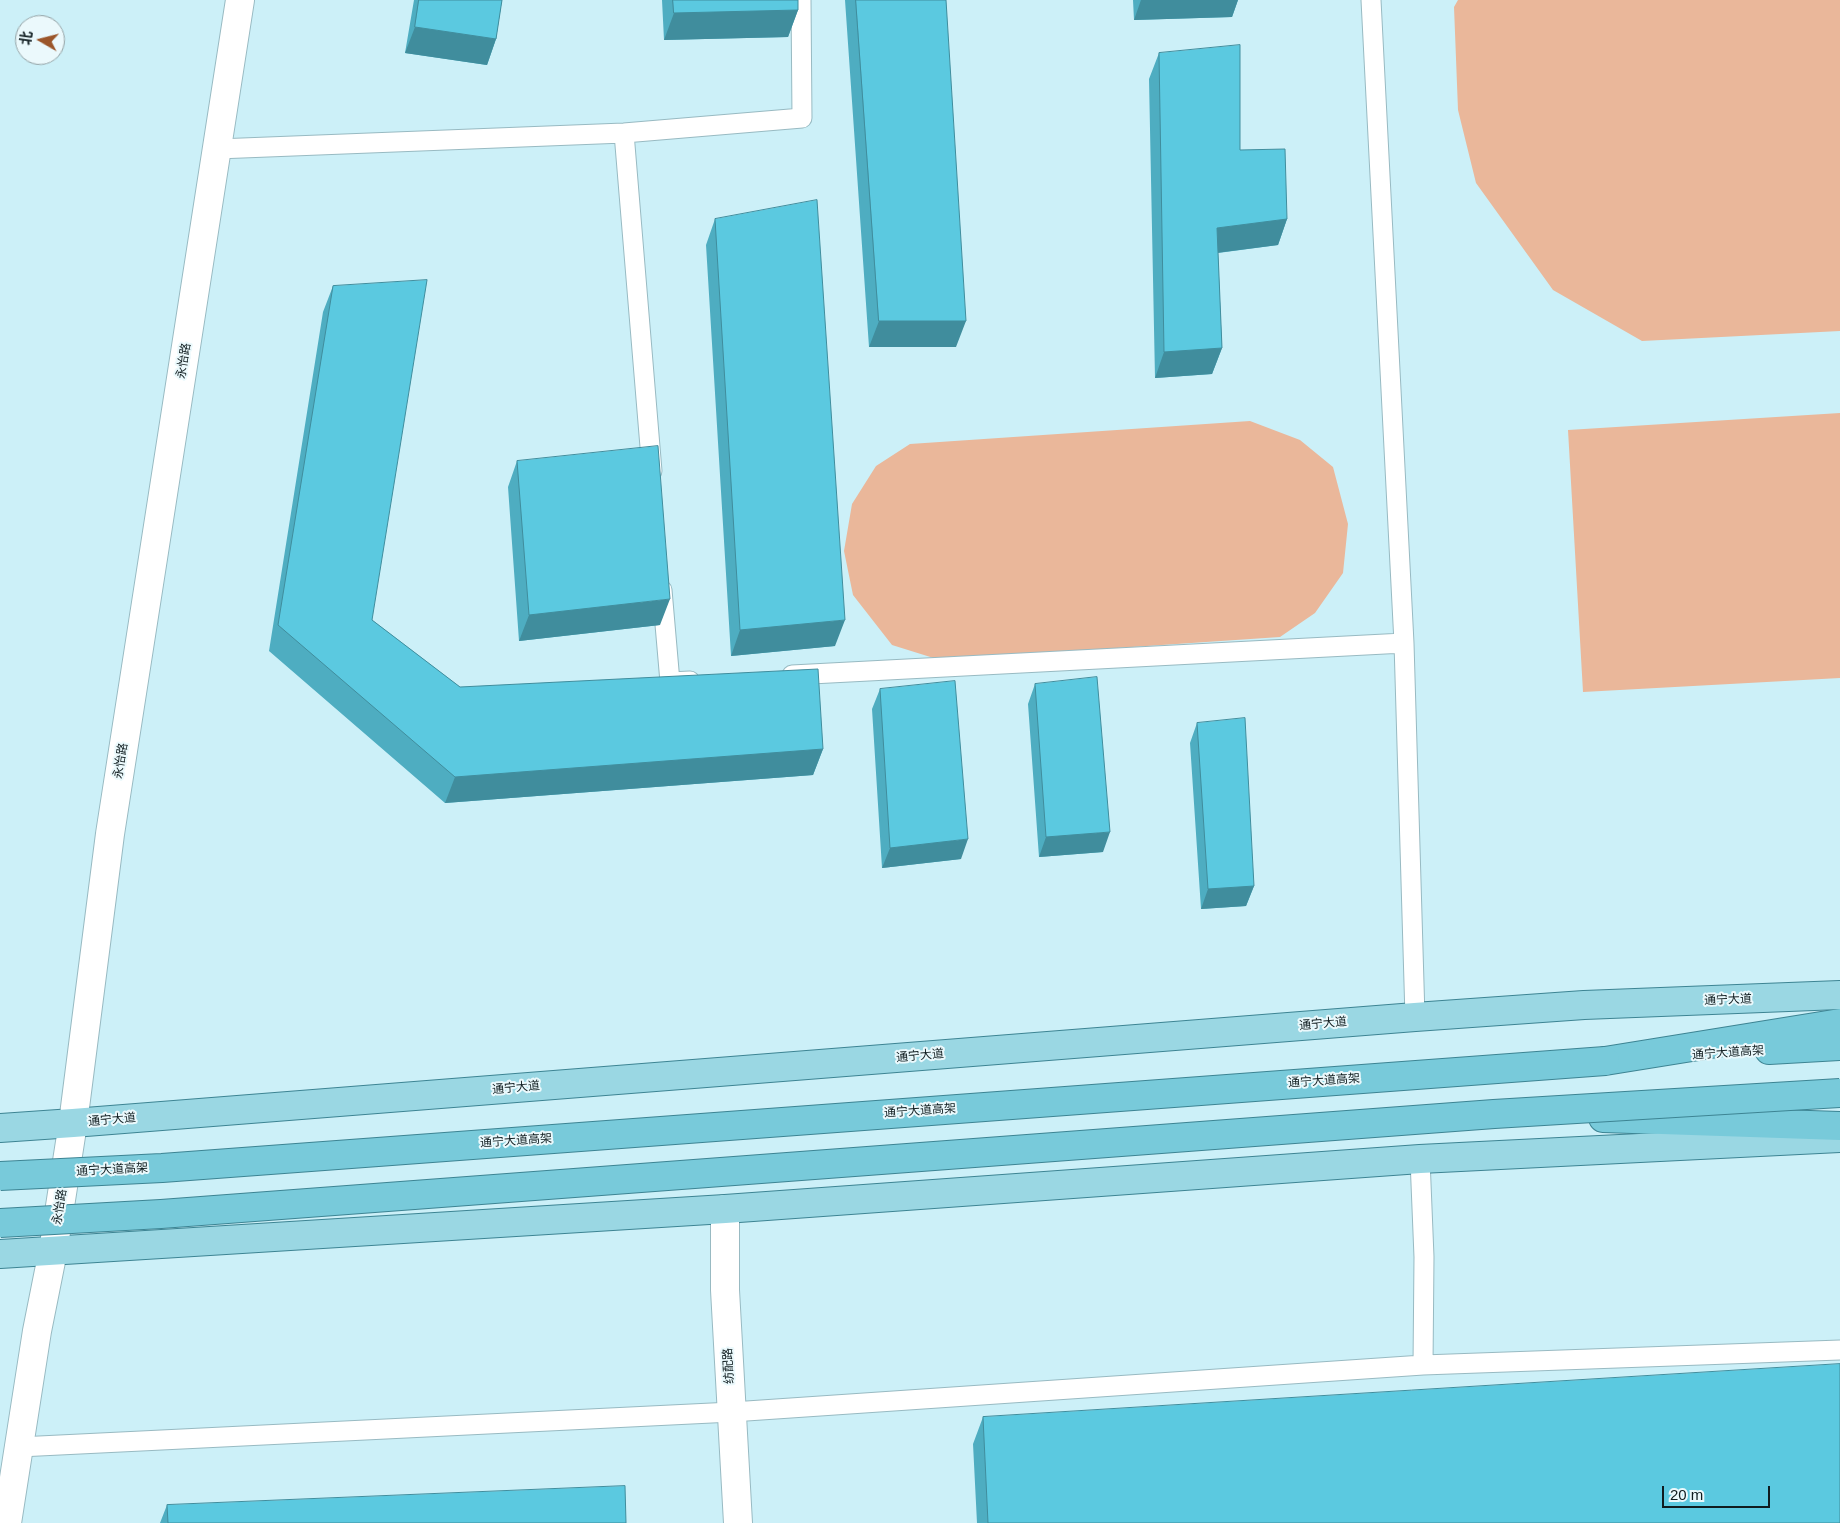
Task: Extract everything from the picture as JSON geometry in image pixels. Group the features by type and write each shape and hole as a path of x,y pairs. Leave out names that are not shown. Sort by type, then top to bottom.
{"highway":[{"path":"1605,1060 1840,1023"},
{"name":"通宁大道高架","path":"0,1176 172,1167 1605,1060 1840,1046"},
{"path":"0,1223 161,1214 1494,1114 1840,1093"},
{"path":"1494,1114 1840,1126"}],"main road":[{"name":"通宁大道","path":"0,1128 1415,1017 1584,1005 1840,995"},
{"path":"0,1254 724,1209 1420,1159 1840,1138"}],"street":[{"name":"永怡路","path":"7,1523 37,1331 53,1251 110,834 240,0"},
{"name":"纺配路","path":"724,1209 725,1290 738,1523"}],"lane":[{"path":"217,149 624,133 802,118 801,0"},
{"path":"1371,0 1404,643 1415,1017"},
{"path":"624,133 653,486"},
{"path":"660,574 670,682 709,680"},
{"path":"779,676 1404,643"},
{"path":"1420,1159 1424,1257 1423,1365"},
{"path":"19,1447 732,1412 1423,1365 1840,1350"}],"shaded area":[{"path":"1458,0 1840,0 1840,331 1642,341 1553,290 1476,183 1458,110 1454,7"},
{"path":"1840,413 1840,678 1583,692 1568,430"},
{"path":"1250,421 1300,440 1333,467 1348,524 1343,573 1315,613 1280,637 940,660 892,645 853,595 844,551 852,504 876,466 910,444"}],"building":[{"path":"419,0 502,0 496,39 415,27"},
{"path":"673,0 798,0 798,10 674,13"},
{"path":"856,0 946,0 966,321 879,321"},
{"path":"1240,45 1240,150 1285,149 1287,219 1217,228 1222,348 1164,352 1159,53"},
{"path":"817,200 845,620 740,630 715,219"},
{"path":"427,280 372,620 460,687 818,669 823,749 455,777 278,625 333,286"},
{"path":"658,446 670,599 529,615 517,461"},
{"path":"1097,677 1110,832 1046,837 1035,684"},
{"path":"955,681 968,839 890,848 880,689"},
{"path":"1245,718 1254,886 1208,889 1197,723"},
{"path":"1840,1364 1840,1523 988,1523 983,1417"},
{"path":"625,1486 626,1523 168,1523 167,1505"}]}
